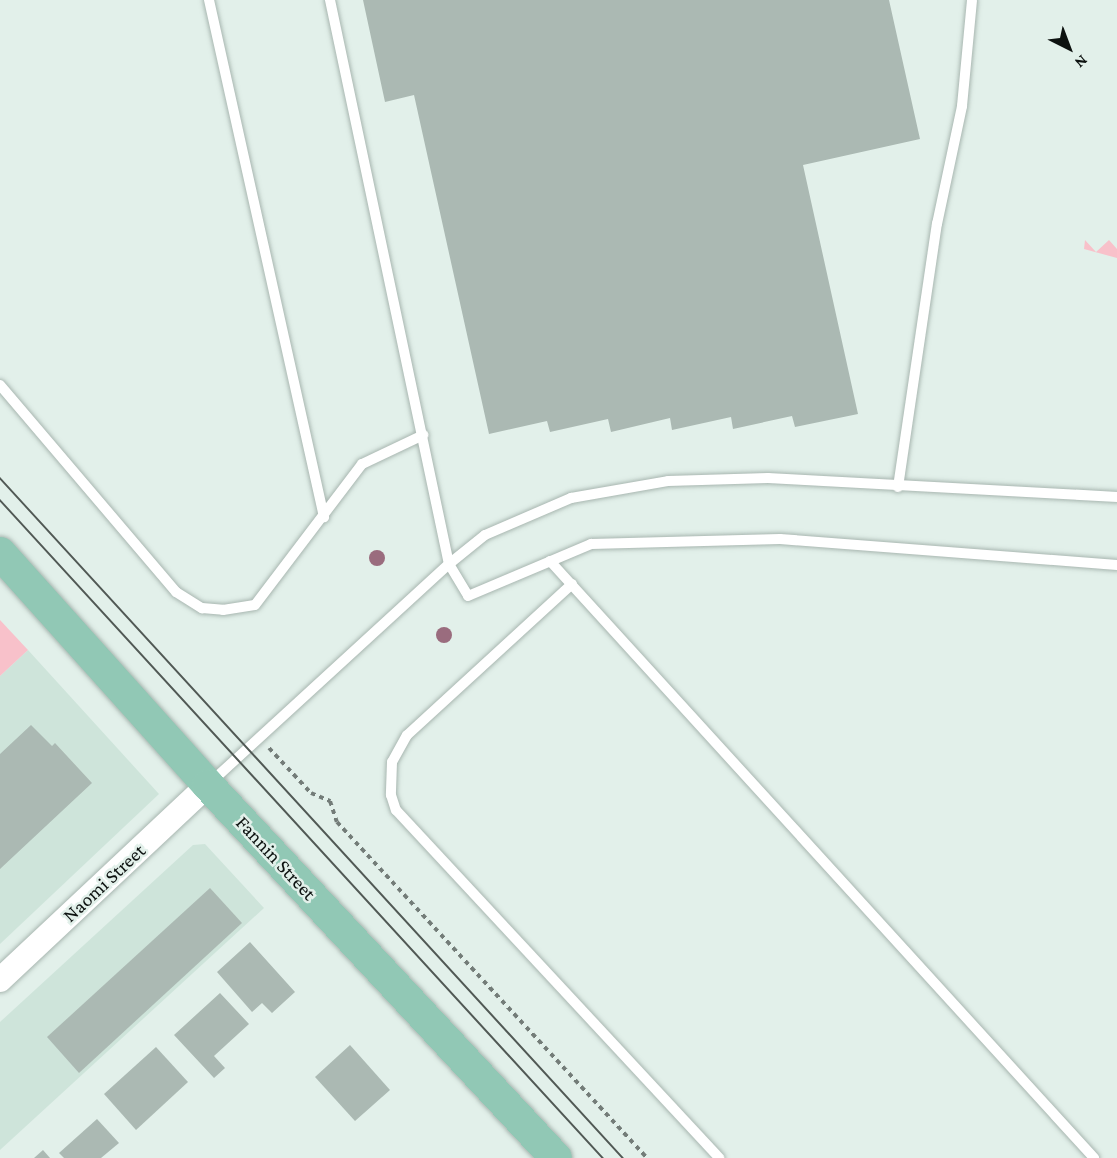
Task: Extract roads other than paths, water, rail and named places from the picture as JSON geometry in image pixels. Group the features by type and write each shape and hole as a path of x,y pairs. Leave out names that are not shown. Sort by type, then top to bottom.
{"main road":[{"name":"Fannin Street","path":"0,553 208,785 556,1158"}],"street":[{"name":"Naomi Street","path":"0,980 208,785"}],"lane":[{"path":"209,0 324,517"},
{"path":"330,0 423,435 448,564 468,596 591,544 740,538 1117,565"},
{"path":"898,487 937,224 962,106 972,0"},
{"path":"0,385 176,592 202,608 237,610 255,605 362,464 423,435"},
{"path":"208,785 448,564 485,535 571,498 668,481 768,478 898,487 1117,497"},
{"path":"550,561 1094,1158"},
{"path":"572,584 407,735 392,762 391,795 396,810 719,1158"}],"tram line":[{"path":"0,478 623,1158"},
{"path":"0,500 603,1158"}]}
